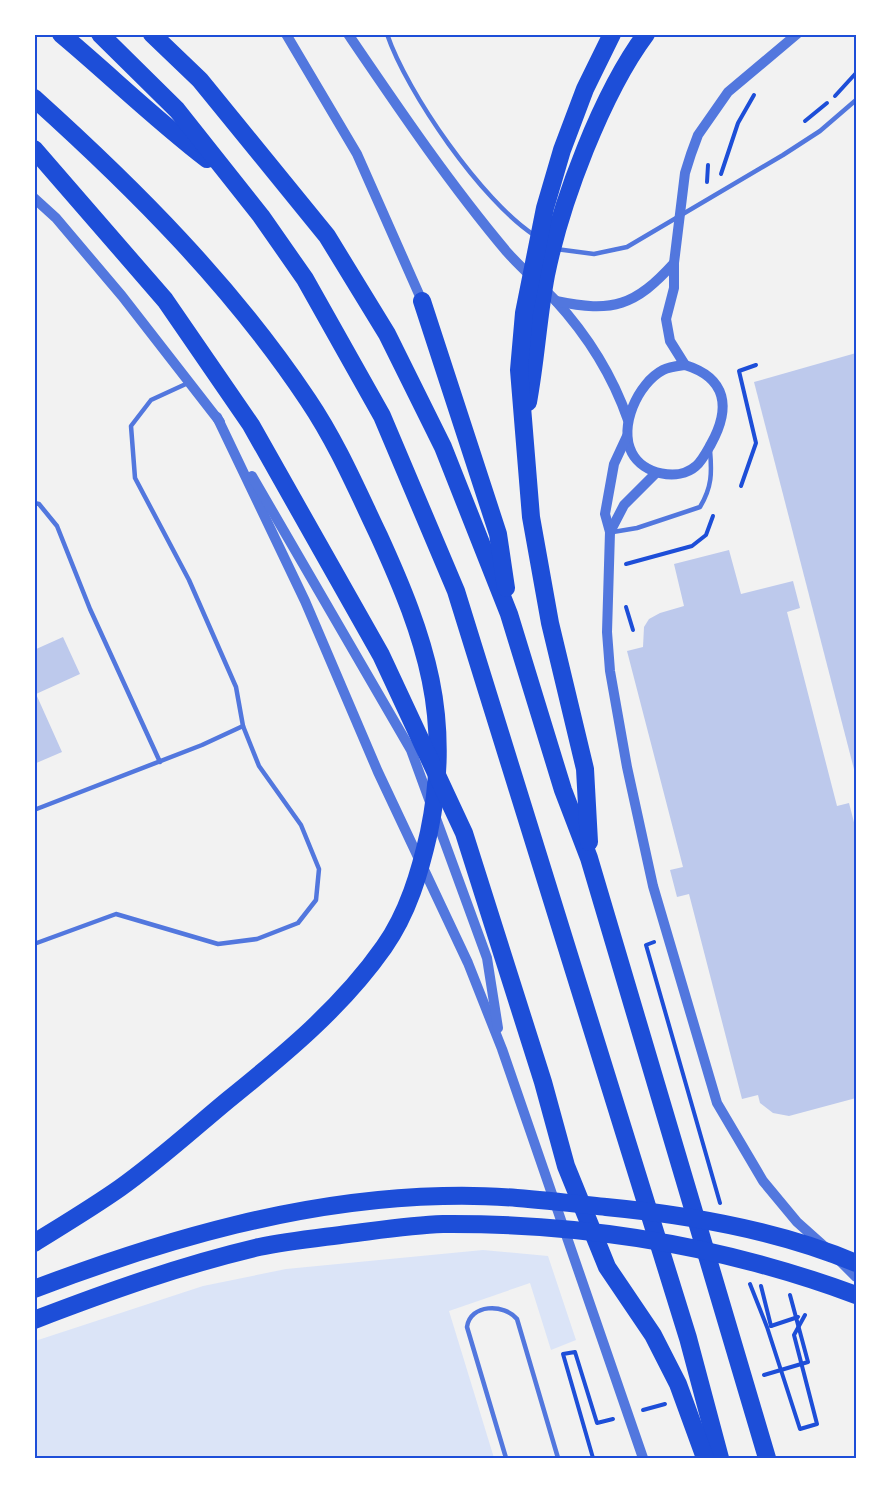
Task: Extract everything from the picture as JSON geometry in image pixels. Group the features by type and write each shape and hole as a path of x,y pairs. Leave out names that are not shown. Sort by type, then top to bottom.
{"highway":[{"path":"61,34 117,80 164,126 232,178"},
{"path":"100,34 177,110 232,178 305,279 382,416 456,591 684,1327 720,1458"},
{"path":"152,34 200,80 327,236 387,334 442,447 509,614 563,790 590,858 767,1458"},
{"path":"590,858 585,769 550,623 531,517 519,370 524,313 544,208 562,150 585,89 612,34"},
{"path":"524,427 547,273 561,220 582,160 616,85 646,34"},
{"path":"34,98 87,146 194,253 246,316 309,401 346,466 419,629 432,676 438,740 435,801 422,865 408,904 386,945 352,988 291,1049 121,1187 34,1243"},
{"path":"34,149 165,300 251,425 381,655 464,833 543,1082 566,1166 607,1267 653,1335 678,1384 705,1458"},
{"path":"422,301 498,534 509,614"},
{"path":"34,1289 128,1255 270,1217 369,1202 443,1196 534,1199 666,1212 794,1242 848,1262"},
{"path":"34,1320 97,1296 259,1247 307,1239 442,1224 547,1229 639,1237 743,1258 856,1295"}],"street":[{"path":"286,34 357,154 422,301"},
{"path":"348,34 434,161 509,254 556,301 592,345 610,374 628,420"},
{"path":"685,365 670,341 666,319 674,288 674,263 685,173 698,135 728,92 797,34"},
{"path":"34,198 56,218 191,381 217,417 411,750 487,958 502,1049"},
{"path":"556,301 588,308 621,303 651,288 674,263"},
{"path":"685,365 705,372 714,380 723,398 723,416 709,447 695,467 676,475 656,473 644,467 632,453 627,436 628,420 636,401 651,379 664,369 685,365"},
{"path":"217,417 305,602 378,772 468,963 502,1049 643,1458"},
{"path":"627,436 614,464 605,514 610,532 607,632 610,670 627,767 653,886 717,1103 763,1181 797,1222 856,1268"},
{"path":"610,532 624,505 656,473"},
{"path":"848,1262 856,1278"}],"lane":[{"path":"387,34 397,64 451,147 517,224 542,240"},
{"path":"550,245 558,250 594,254 627,247 820,131 856,100"},
{"path":"34,944 116,914 218,944 257,939 298,923 316,900 319,869 301,825 260,766 243,726 236,687 189,580 135,478 131,426 151,400 191,381"},
{"path":"610,532 637,528 700,507 708,493 712,476 709,447"},
{"path":"34,503 39,504 57,526 90,609 160,762"},
{"path":"34,810 160,762 243,726"},
{"path":"506,1458 467,1327 468,1319 473,1314 496,1307 512,1312 517,1319 558,1458"}],"path":[{"path":"802,123 856,73"},
{"path":"730,170 721,175 738,123 759,88"},
{"path":"741,486 756,443 739,371 756,365"},
{"path":"627,564 700,541 706,535 713,514"},
{"path":"767,1327 805,1315"},
{"path":"592,1456 563,1354 574,1352 597,1423"}],"shaded area":[{"path":"483,1250 548,1256 576,1340 551,1350 530,1283 449,1311 494,1458 35,1458 35,1341 203,1286 286,1269"}],"building":[{"path":"856,353 856,777 754,382"},
{"path":"729,550 741,594 793,581 800,608 787,612 837,806 849,803 856,830 856,1098 789,1116 773,1113 760,1103 758,1095 742,1099 689,894 677,897 670,870 683,867 627,651 643,647 644,627 649,619 684,606 674,564"},
{"path":"63,637 80,674 36,694 62,752 34,764 34,650"}]}
